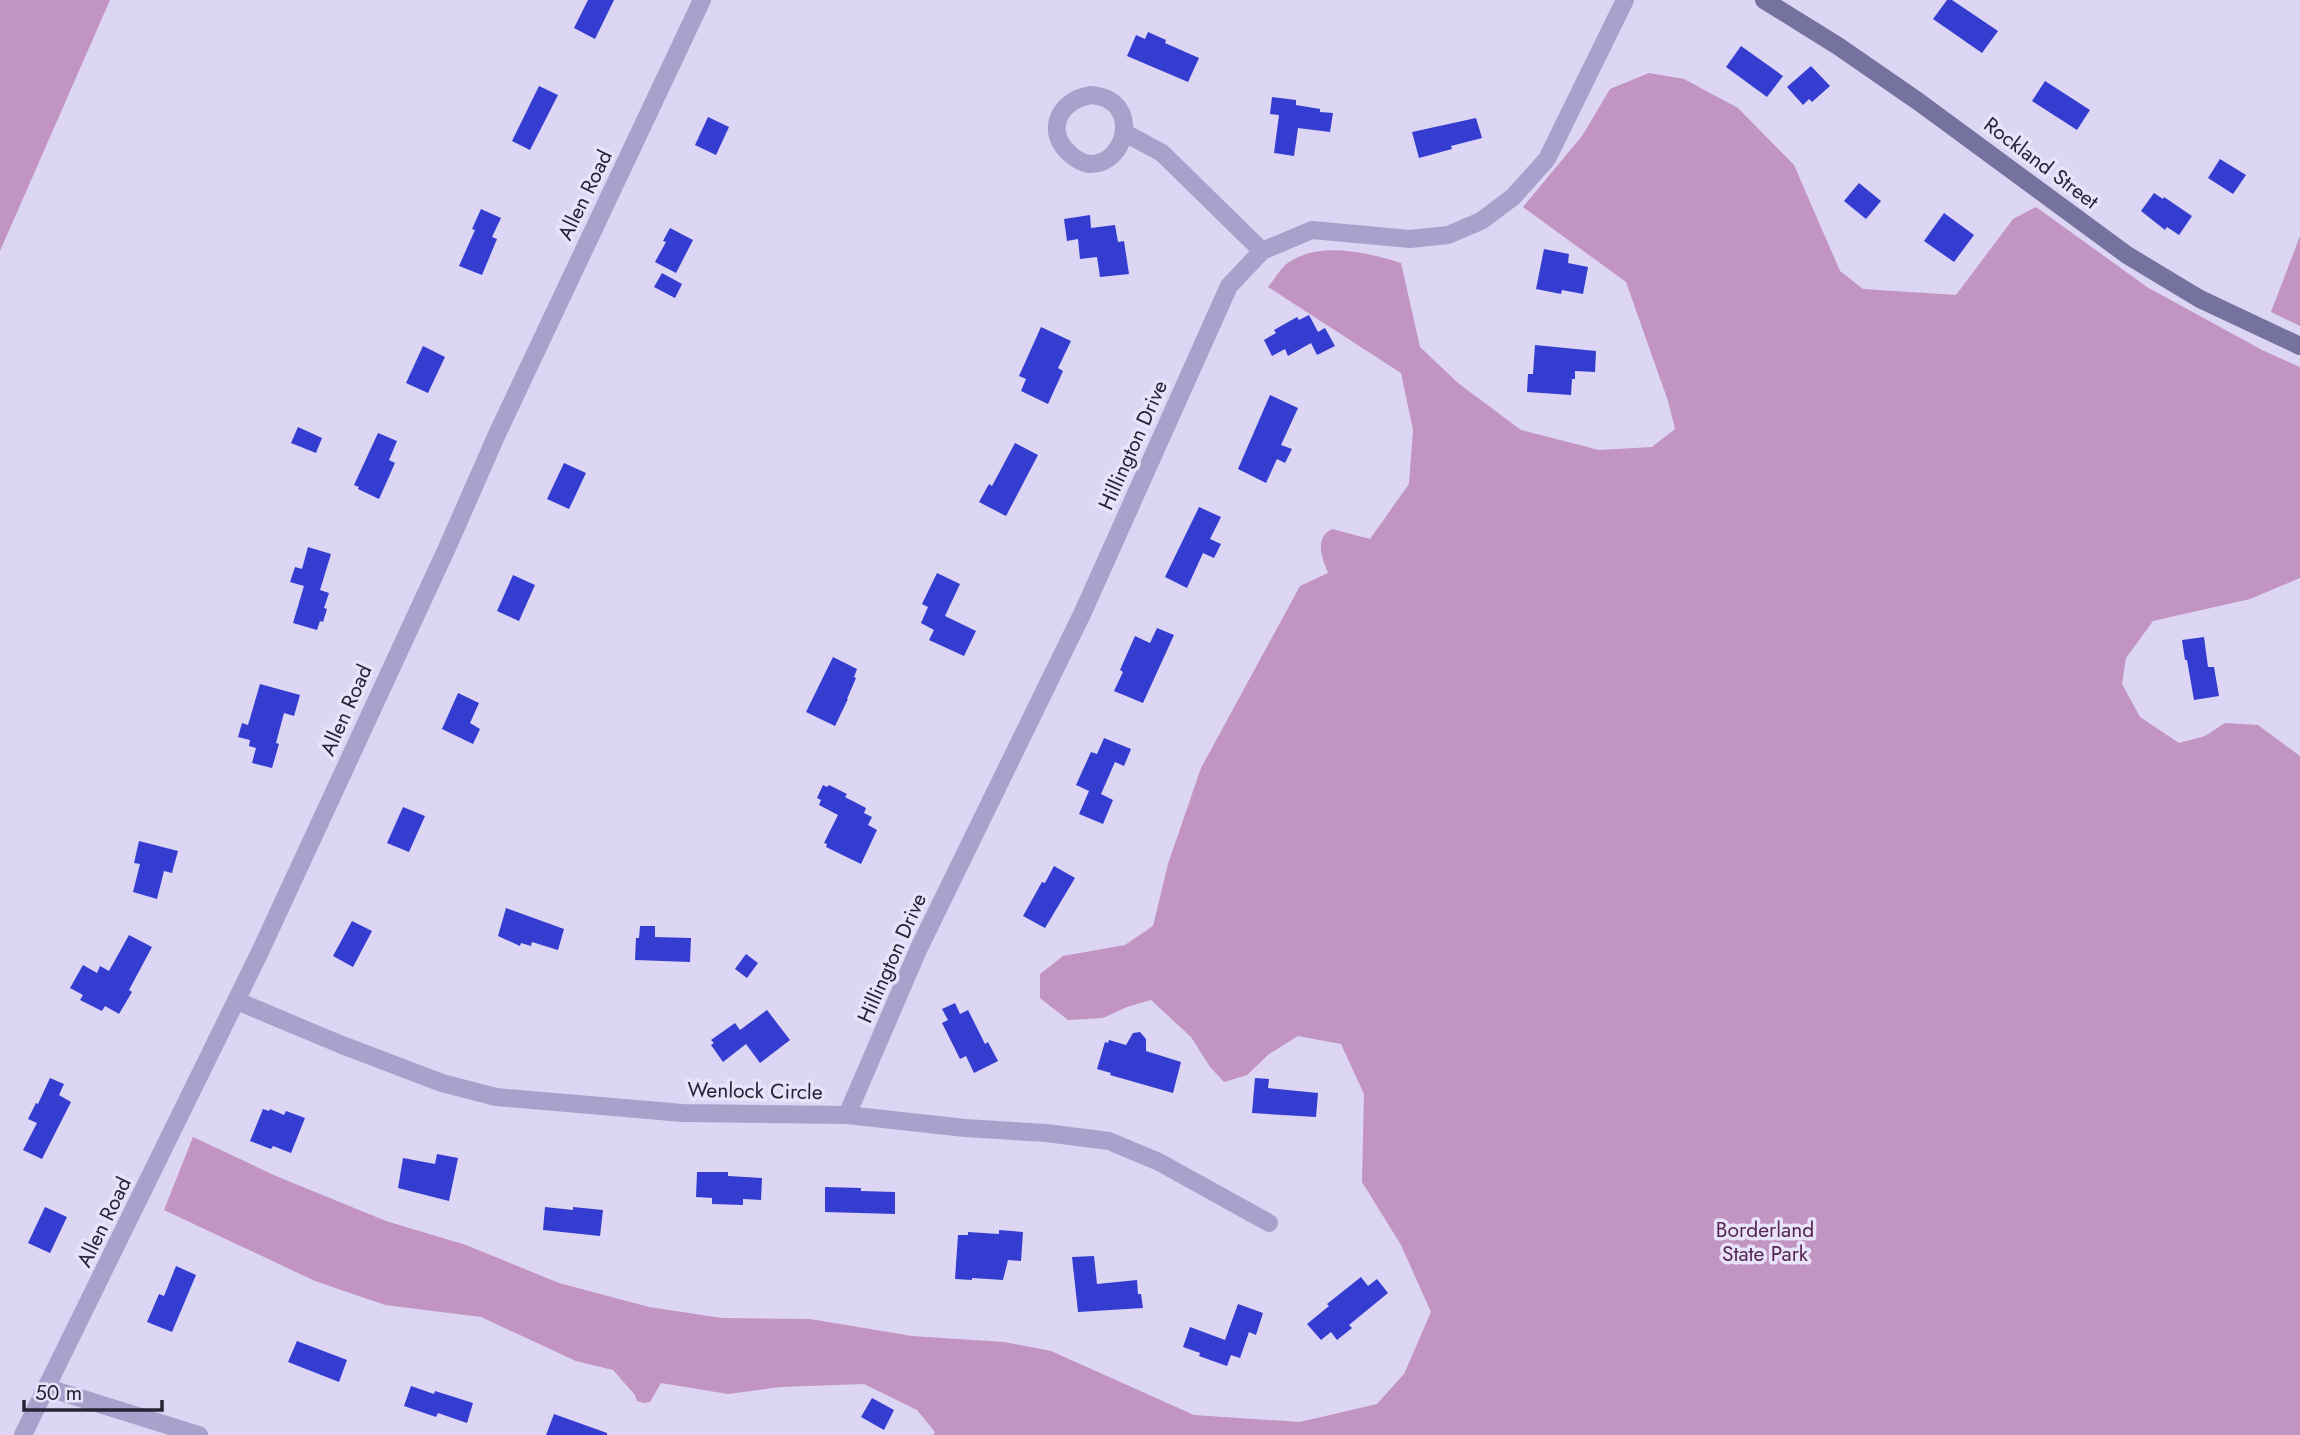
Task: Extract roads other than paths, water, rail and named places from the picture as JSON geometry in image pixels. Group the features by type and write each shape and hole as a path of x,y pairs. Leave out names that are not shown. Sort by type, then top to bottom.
{"street":[{"name":"Allen Road","path":"23,1435 237,1001 504,420 702,0"},
{"name":"Hillington Drive","path":"848,1115 919,948 1083,612 1229,286 1262,251 1312,230 1410,239 1448,235 1482,220 1513,197 1547,159 1625,0"},
{"name":"Rockland Street","path":"1764,0 1838,46 1919,102 2127,255 2200,299 2300,346"},
{"path":"1125,133 1161,153 1262,251"},
{"name":"Wenlock Circle","path":"237,1001 442,1083 496,1097 683,1113 848,1115 1109,1141 1159,1162 1269,1223"},
{"path":"48,1388 199,1435"}],"park label":[{"name":"Borderland State Park","path":"1765,1242"}]}
